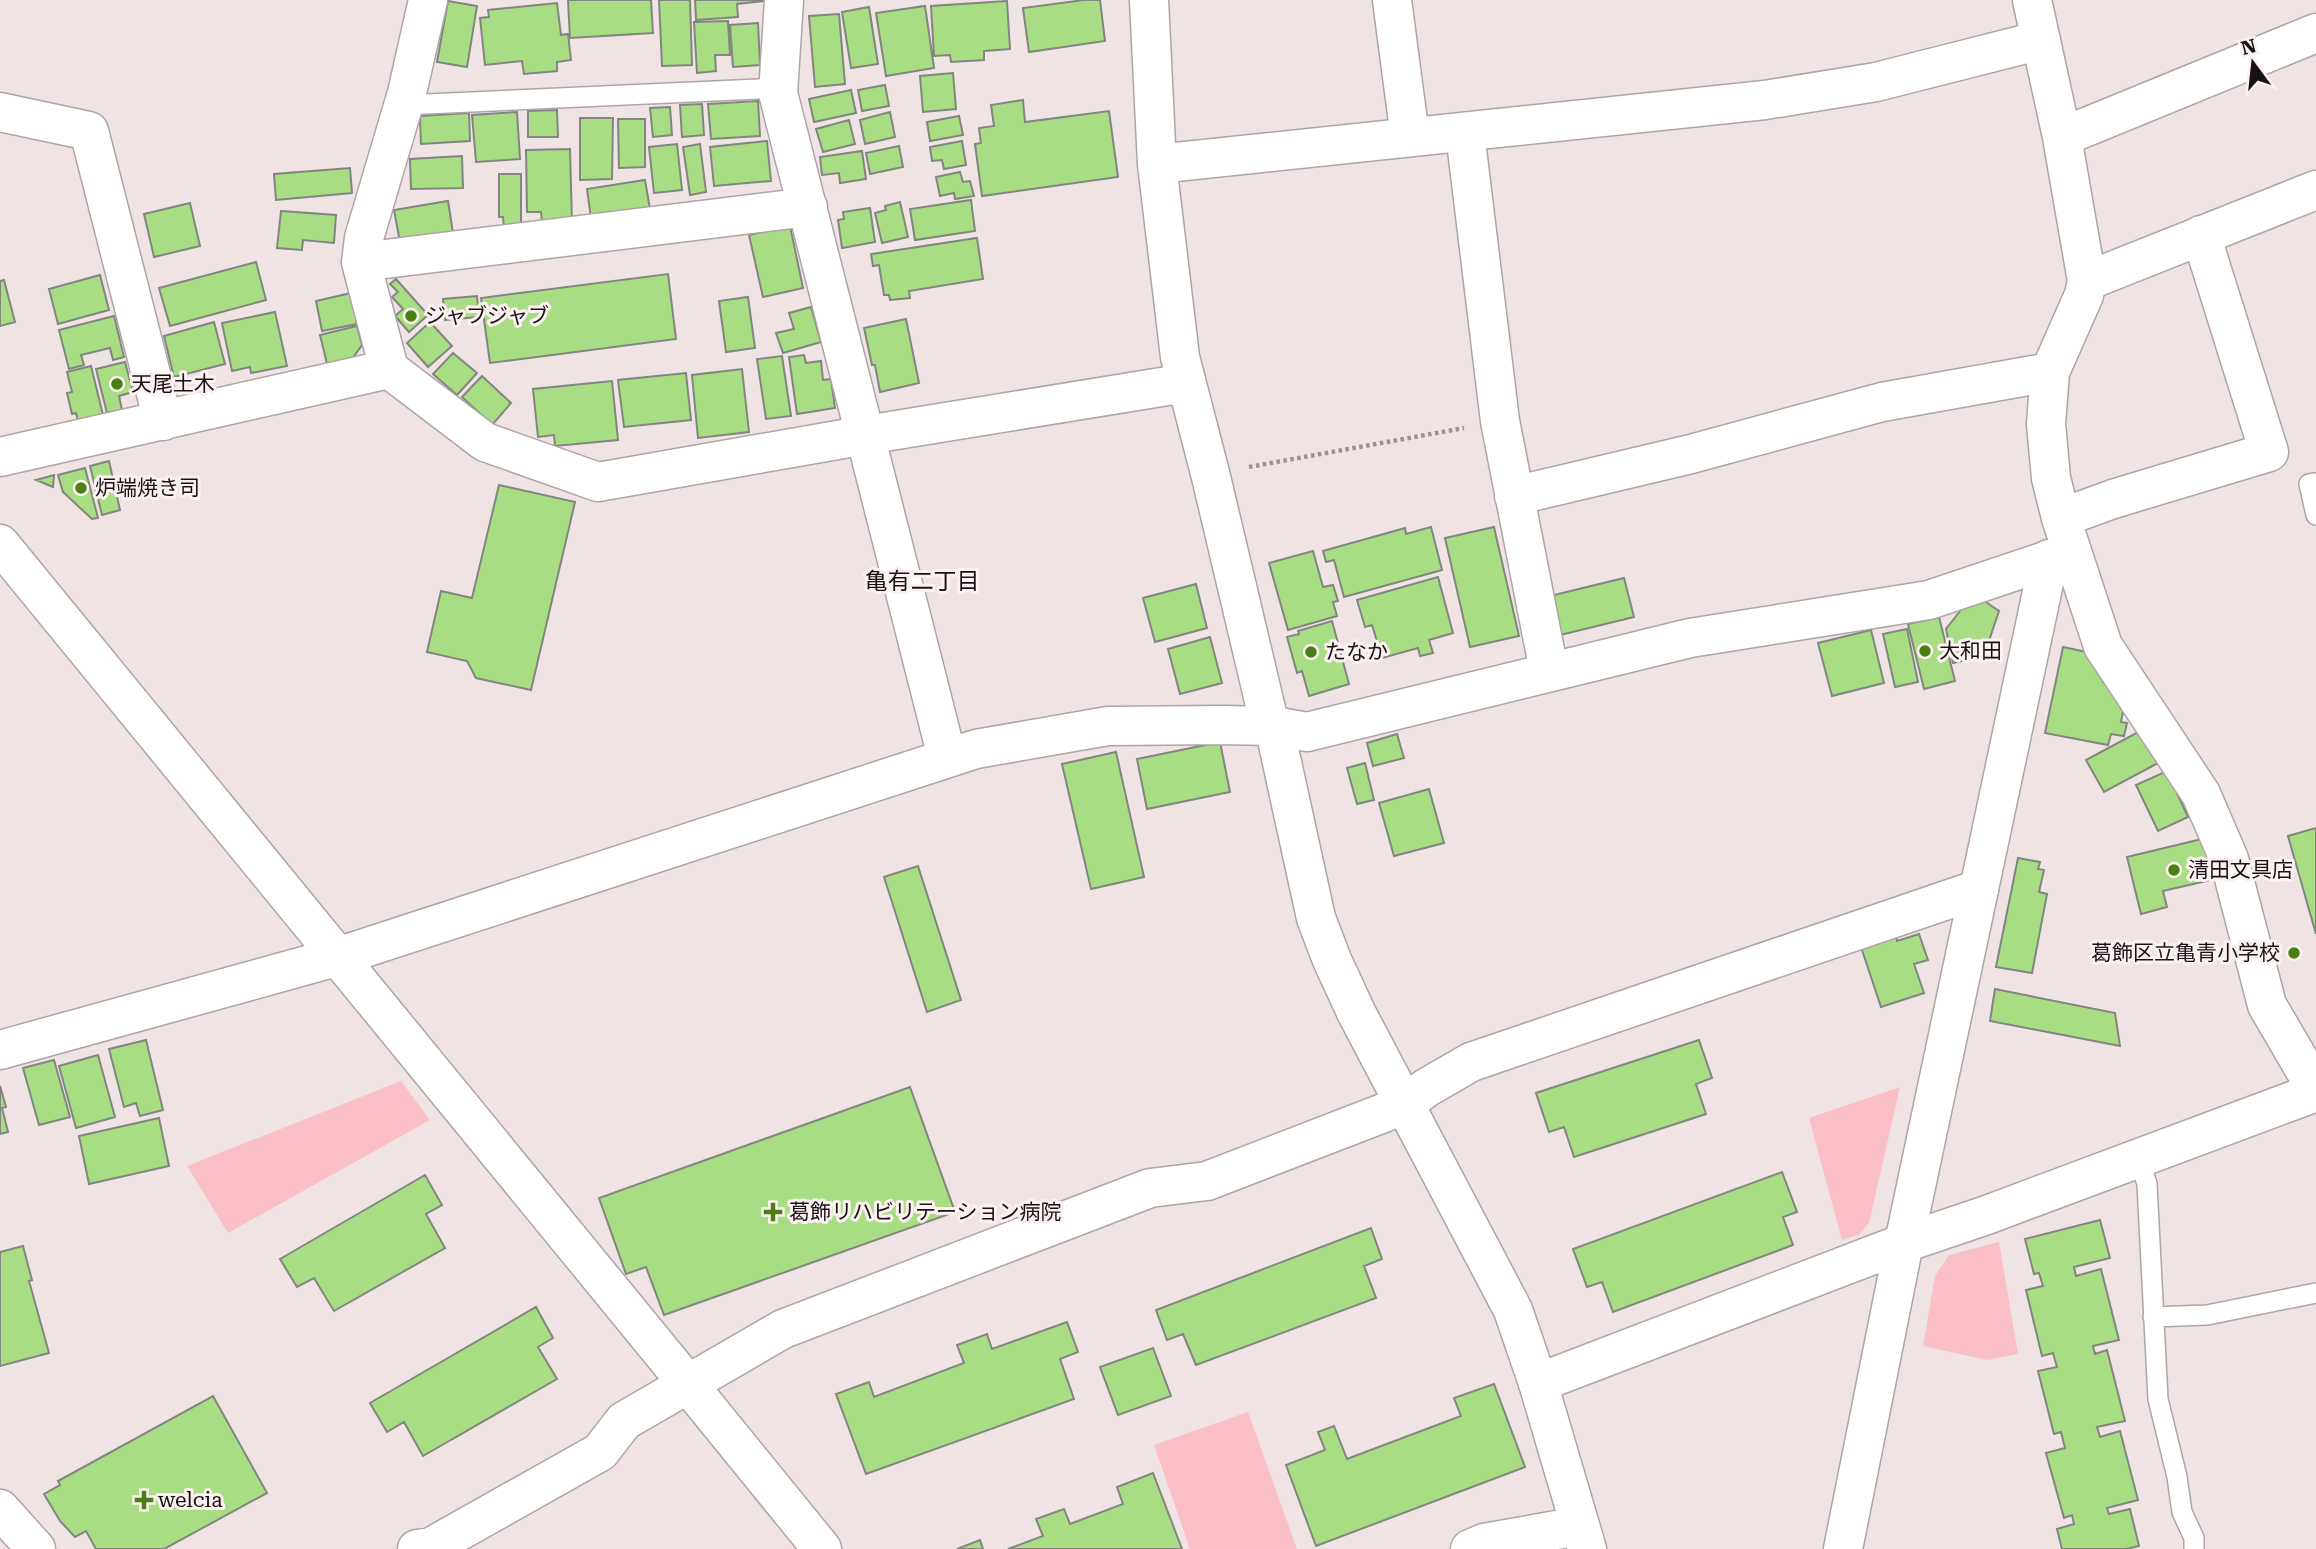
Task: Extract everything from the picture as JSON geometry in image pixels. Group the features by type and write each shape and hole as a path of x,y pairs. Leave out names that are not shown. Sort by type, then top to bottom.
{"street":[{"path":"428,0 404,105 364,238 361,262 389,369 485,442 598,482 1186,383"},
{"path":"784,0 779,88 947,757"},
{"path":"1149,0 1157,164 1180,357 1272,726 1316,918 1332,961 1404,1105 1513,1310 1538,1383 1583,1537 1484,1543 1470,1549"},
{"path":"1392,0 1410,137"},
{"path":"1538,1383 1904,1243 2139,1159 2316,1091 2267,1005 2229,859 2202,794 2103,646 2061,543 2046,424 2050,372 2084,295 2087,281 2062,136 2032,0"},
{"path":"2062,136 2316,33"},
{"path":"1157,164 1777,98 1876,82 2041,40"},
{"path":"0,112 89,131 163,421"},
{"path":"1465,133 1500,421 1549,671"},
{"path":"2087,281 2316,190"},
{"path":"361,262 808,207"},
{"path":"0,1050 340,957 975,749 1108,726 1223,724 1272,726 1307,732 1690,638 1928,600 2061,543 2113,499 2269,452 2201,235"},
{"path":"0,457 389,369"},
{"path":"1514,496 1691,454 1882,402 2050,372"},
{"path":"1843,1549 1979,889 2061,543"},
{"path":"0,544 822,1549"},
{"path":"417,1549 431,1547 600,1452 624,1421 795,1324 1150,1188 1207,1181 1404,1105 1426,1088 1471,1062 1979,889"},
{"path":"0,1509 36,1549"}],"lane":[{"path":"404,105 779,88"},
{"path":"2316,483 2309,484 2316,515"},
{"path":"2139,1159 2147,1184 2158,1399 2177,1477 2182,1512 2194,1538 2194,1549"},
{"path":"2153,1317 2207,1315 2316,1293"}],"path":[{"path":"1211,477 1268,461 1500,421"}],"shaded area":[{"path":"401,1081 430,1120 228,1233 187,1166"},
{"path":"1900,1087 1869,1223 1859,1235 1842,1240 1809,1118"},
{"path":"1999,1242 2018,1354 1987,1360 1923,1346 1935,1276 1949,1255"},
{"path":"1248,1412 1297,1549 1190,1549 1154,1445"}],"building":[{"path":"568,0 651,0 653,33 570,38"},
{"path":"659,0 690,0 692,65 662,66"},
{"path":"695,0 763,1 737,4 738,17 696,20"},
{"path":"1100,0 1105,41 1029,52 1023,8"},
{"path":"448,1 477,6 467,67 437,62"},
{"path":"1007,1 1010,49 984,51 984,60 951,62 950,55 934,56 931,6"},
{"path":"557,3 561,35 568,34 571,60 557,62 557,71 524,74 522,61 485,65 480,18 489,17 488,10"},
{"path":"925,6 934,68 886,76 876,13"},
{"path":"869,7 878,64 851,68 842,12"},
{"path":"839,14 845,84 815,87 809,16"},
{"path":"728,21 730,55 715,55 716,71 697,73 694,22"},
{"path":"758,23 760,65 733,67 730,25"},
{"path":"953,73 956,109 923,112 920,76"},
{"path":"885,85 889,106 862,111 858,90"},
{"path":"851,90 856,113 814,122 809,99"},
{"path":"1023,100 1025,122 1109,111 1118,177 982,196 975,144 981,143 979,128 994,126 991,105"},
{"path":"758,101 760,136 711,139 708,104"},
{"path":"702,104 704,135 682,137 680,105"},
{"path":"670,107 672,135 653,137 650,108"},
{"path":"557,110 558,137 528,137 528,111"},
{"path":"517,112 520,159 476,162 472,115"},
{"path":"890,112 895,137 865,144 860,120"},
{"path":"469,113 470,141 421,144 420,116"},
{"path":"959,116 963,135 930,141 927,122"},
{"path":"580,118 613,118 612,179 580,180"},
{"path":"618,119 645,119 645,167 619,168"},
{"path":"849,120 855,144 823,152 816,129"},
{"path":"767,141 771,181 714,186 710,147"},
{"path":"962,141 966,165 944,169 942,160 932,161 930,147"},
{"path":"677,144 682,190 654,193 649,147"},
{"path":"700,144 706,192 690,195 683,147"},
{"path":"899,146 903,167 870,174 866,153"},
{"path":"570,149 572,222 542,223 541,212 527,212 526,150"},
{"path":"862,151 866,179 840,183 839,173 822,175 820,157"},
{"path":"462,156 463,188 411,189 410,159"},
{"path":"350,168 352,193 276,200 274,174"},
{"path":"960,172 963,182 970,181 974,196 955,199 954,193 940,196 936,177"},
{"path":"499,174 521,174 521,227 504,228 503,217 499,217"},
{"path":"645,180 650,209 591,218 587,189"},
{"path":"971,200 975,231 915,240 910,209"},
{"path":"448,201 453,233 400,242 394,210"},
{"path":"900,202 908,237 882,243 875,213 886,210 885,206"},
{"path":"190,203 200,246 154,257 144,214"},
{"path":"870,208 875,242 842,248 838,220 844,219 843,212"},
{"path":"281,211 336,215 334,243 303,240 302,250 277,248"},
{"path":"790,226 803,288 763,297 749,235"},
{"path":"977,238 983,279 909,291 910,298 890,300 889,295 884,295 879,265 873,266 871,254"},
{"path":"256,262 266,300 170,326 159,288"},
{"path":"668,274 676,339 490,363 481,298"},
{"path":"100,275 109,310 58,324 49,289"},
{"path":"396,279 428,315 409,332 395,316 403,309 392,297 398,292 390,284"},
{"path":"4,280 15,322 0,326 0,281"},
{"path":"351,293 357,324 322,331 316,301"},
{"path":"477,296 479,317 445,320 443,299"},
{"path":"748,297 755,348 726,352 719,301"},
{"path":"811,307 821,342 783,353 776,333 794,329 789,313"},
{"path":"275,312 287,366 251,373 250,367 232,371 222,323"},
{"path":"114,316 124,357 113,360 110,348 81,355 84,365 69,369 59,330"},
{"path":"906,319 919,383 880,392 864,328"},
{"path":"214,322 225,364 174,377 164,336"},
{"path":"430,322 452,346 428,367 407,343"},
{"path":"357,326 362,345 349,363 328,368 320,335"},
{"path":"453,353 477,373 457,395 433,374"},
{"path":"804,355 806,363 821,361 823,380 831,379 835,408 797,414 789,357"},
{"path":"782,356 791,416 766,419 757,359"},
{"path":"125,362 133,392 119,396 122,410 107,413 96,369"},
{"path":"91,366 103,415 78,421 76,413 72,414 67,393 72,392 67,372"},
{"path":"742,369 749,432 698,438 692,375"},
{"path":"686,373 691,420 624,427 618,380"},
{"path":"482,376 511,403 492,425 462,397"},
{"path":"612,381 618,440 555,446 554,435 538,437 533,389"},
{"path":"109,461 120,510 102,515 90,466"},
{"path":"85,468 98,518 92,519 63,492 58,475"},
{"path":"54,475 53,487 36,480"},
{"path":"499,485 575,502 531,690 476,678 467,661 427,652 441,591 472,598"},
{"path":"1431,527 1442,570 1344,597 1334,560 1326,562 1323,551 1405,528 1406,534"},
{"path":"1494,527 1519,636 1470,647 1445,538"},
{"path":"1313,551 1323,587 1333,585 1338,601 1333,602 1337,616 1288,630 1269,563"},
{"path":"1438,577 1453,633 1429,640 1433,653 1420,656 1418,648 1382,658 1372,625 1365,627 1357,600"},
{"path":"1624,578 1634,617 1560,635 1550,596"},
{"path":"1196,584 1207,628 1155,642 1143,598"},
{"path":"1983,600 1999,611 1984,656 1953,663 1946,629 1964,606"},
{"path":"1939,617 1955,681 1924,689 1908,624"},
{"path":"1332,621 1349,684 1309,696 1302,671 1297,673 1287,637"},
{"path":"1907,629 1918,682 1895,687 1883,634"},
{"path":"1871,630 1884,683 1832,696 1818,643"},
{"path":"1210,637 1222,683 1180,694 1168,649"},
{"path":"2063,647 2091,653 2104,675 2103,682 2110,683 2124,706 2121,722 2127,723 2124,736 2111,734 2108,745 2045,733"},
{"path":"2140,731 2158,763 2104,792 2086,760"},
{"path":"1397,734 1404,758 1373,766 1367,743"},
{"path":"1220,742 1230,792 1147,809 1137,759"},
{"path":"1116,752 1144,877 1091,889 1062,764"},
{"path":"1365,763 1374,800 1357,804 1347,768"},
{"path":"2167,771 2188,817 2158,831 2136,785"},
{"path":"1429,789 1444,843 1394,856 1379,803"},
{"path":"2316,828 2316,934 2288,836"},
{"path":"2206,838 2215,879 2163,891 2167,907 2141,914 2127,857"},
{"path":"2018,858 2040,862 2038,869 2044,870 2039,892 2047,894 2032,973 1996,967"},
{"path":"918,866 961,1000 927,1012 884,877"},
{"path":"1895,933 1897,941 1919,934 1928,960 1914,964 1924,993 1881,1007 1860,944"},
{"path":"1995,989 2115,1013 2120,1046 1990,1021"},
{"path":"146,1040 163,1110 140,1116 136,1103 124,1107 109,1049"},
{"path":"1699,1040 1712,1078 1696,1084 1706,1114 1574,1157 1564,1127 1549,1132 1536,1093"},
{"path":"98,1055 115,1117 76,1128 59,1066"},
{"path":"54,1060 70,1117 39,1125 23,1068"},
{"path":"0,1086 6,1107 2,1108 8,1132 0,1134"},
{"path":"910,1087 955,1212 664,1315 646,1267 626,1274 599,1198"},
{"path":"159,1118 169,1166 89,1184 79,1136"},
{"path":"1782,1172 1797,1212 1783,1217 1793,1245 1613,1312 1602,1282 1587,1287 1573,1249"},
{"path":"425,1175 442,1205 426,1214 445,1248 334,1311 314,1278 297,1287 280,1259"},
{"path":"2100,1220 2110,1258 2074,1267 2076,1276 2101,1269 2119,1340 2093,1346 2095,1354 2107,1350 2125,1421 2097,1427 2100,1437 2120,1431 2138,1500 2107,1508 2109,1514 2130,1509 2139,1546 2126,1549 2062,1549 2057,1529 2074,1524 2072,1515 2064,1518 2046,1453 2065,1448 2061,1432 2054,1434 2038,1371 2057,1367 2053,1353 2042,1356 2026,1290 2043,1286 2039,1273 2034,1274 2025,1239"},
{"path":"1371,1228 1382,1259 1364,1266 1376,1298 1196,1365 1183,1334 1167,1340 1156,1310"},
{"path":"23,1246 32,1280 29,1281 49,1353 0,1366 0,1252"},
{"path":"536,1307 553,1338 538,1347 557,1379 423,1456 404,1422 387,1432 370,1403"},
{"path":"1067,1322 1078,1352 1060,1359 1074,1399 866,1474 836,1394 869,1382 874,1397 964,1363 957,1345 987,1334 992,1349"},
{"path":"1153,1348 1171,1396 1118,1415 1100,1367"},
{"path":"1494,1384 1525,1467 1316,1546 1286,1465 1325,1450 1318,1432 1334,1426 1347,1459 1461,1416 1454,1398"},
{"path":"213,1396 267,1493 164,1549 96,1549 86,1531 75,1537 60,1521 44,1494 60,1485 58,1481"},
{"path":"1153,1473 1182,1549 1008,1549 1043,1536 1036,1519 1064,1509 1070,1524 1123,1504 1117,1487"},
{"path":"980,1540 983,1549 957,1549"}],"place":[{"name":"ジャブジャブ","path":"411,316"},
{"name":"天尾土木","path":"117,384"},
{"name":"炉端焼き司","path":"81,488"},
{"name":"大和田","path":"1925,651"},
{"name":"たなか","path":"1311,652"},
{"name":"清田文具店","path":"2174,870"},
{"name":"葛飾区立亀青小学校","path":"2294,953"},
{"name":"葛飾リハビリテーション病院","path":"773,1212"},
{"name":"welcia","path":"144,1500"}],"district":[{"name":"亀有二丁目","path":"922,581"}]}
